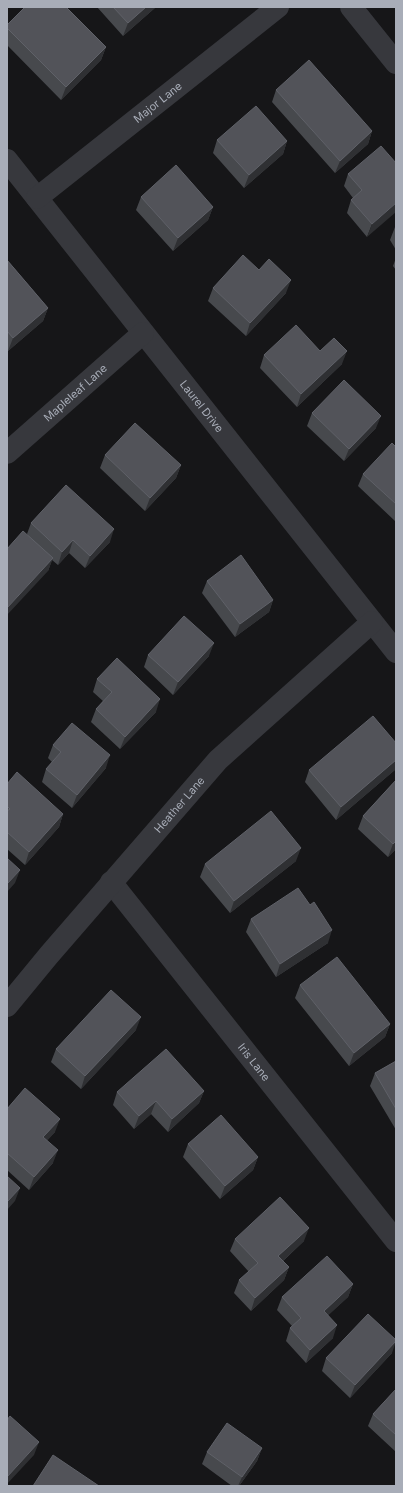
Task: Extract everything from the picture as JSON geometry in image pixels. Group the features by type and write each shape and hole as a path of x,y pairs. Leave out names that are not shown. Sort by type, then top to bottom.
{"street":[{"name":"Major Lane","path":"37,198 278,7"},
{"path":"351,7 396,63"},
{"name":"Laurel Drive","path":"7,160 396,652"},
{"name":"Mapleleaf Lane","path":"7,453 143,333"},
{"name":"Heather Lane","path":"7,1006 218,760 372,622"},
{"name":"Iris Lane","path":"112,882 396,1241"}],"building":[{"path":"25,7 66,7 106,47 66,87 7,28 7,25"},
{"path":"113,7 146,7 128,23"},
{"path":"309,60 372,131 340,161 276,90"},
{"path":"256,106 287,141 249,175 217,140"},
{"path":"381,146 396,163 396,203 372,224 351,200 362,190 348,174"},
{"path":"176,165 213,207 178,238 141,197"},
{"path":"243,255 259,270 269,259 291,280 250,323 213,288"},
{"path":"7,260 48,308 13,338 7,331"},
{"path":"296,325 320,351 334,338 347,351 301,394 264,355"},
{"path":"344,380 381,416 349,449 312,413"},
{"path":"135,423 181,465 150,498 105,455"},
{"path":"392,443 396,447 396,504 363,474"},
{"path":"66,485 114,529 90,556 73,540 62,552 31,523"},
{"path":"23,531 53,558 7,608 7,549"},
{"path":"241,555 273,600 240,624 207,581"},
{"path":"184,616 214,643 178,682 148,655"},
{"path":"117,658 160,699 125,737 96,709 112,692 97,679"},
{"path":"373,716 396,743 396,760 341,807 309,770"},
{"path":"72,723 110,755 77,795 46,769 61,752 53,745"},
{"path":"17,772 63,814 29,852 7,832 7,811 10,809 7,806 7,784"},
{"path":"396,780 396,841 393,844 363,816"},
{"path":"271,811 301,848 234,901 205,864"},
{"path":"7,858 20,870 7,884"},
{"path":"298,888 310,905 314,902 332,930 280,964 251,919"},
{"path":"337,957 390,1024 354,1053 300,985"},
{"path":"111,990 141,1017 85,1076 56,1049"},
{"path":"166,1049 204,1091 172,1119 156,1101 139,1116 117,1092"},
{"path":"396,1061 396,1109 375,1073"},
{"path":"25,1088 60,1119 43,1137 58,1150 34,1177 7,1153 7,1109"},
{"path":"221,1115 258,1157 225,1186 188,1144"},
{"path":"7,1176 20,1188 7,1202"},
{"path":"280,1197 309,1228 278,1256 289,1267 255,1298 239,1280 258,1263 235,1239"},
{"path":"327,1256 353,1284 324,1311 337,1325 310,1350 290,1328 301,1318 282,1297"},
{"path":"368,1314 396,1341 355,1385 326,1358"},
{"path":"396,1389 396,1435 373,1414"},
{"path":"10,1416 39,1442 7,1477 7,1420"},
{"path":"227,1423 262,1448 242,1477 207,1452"},
{"path":"53,1455 99,1486 33,1486"}]}
